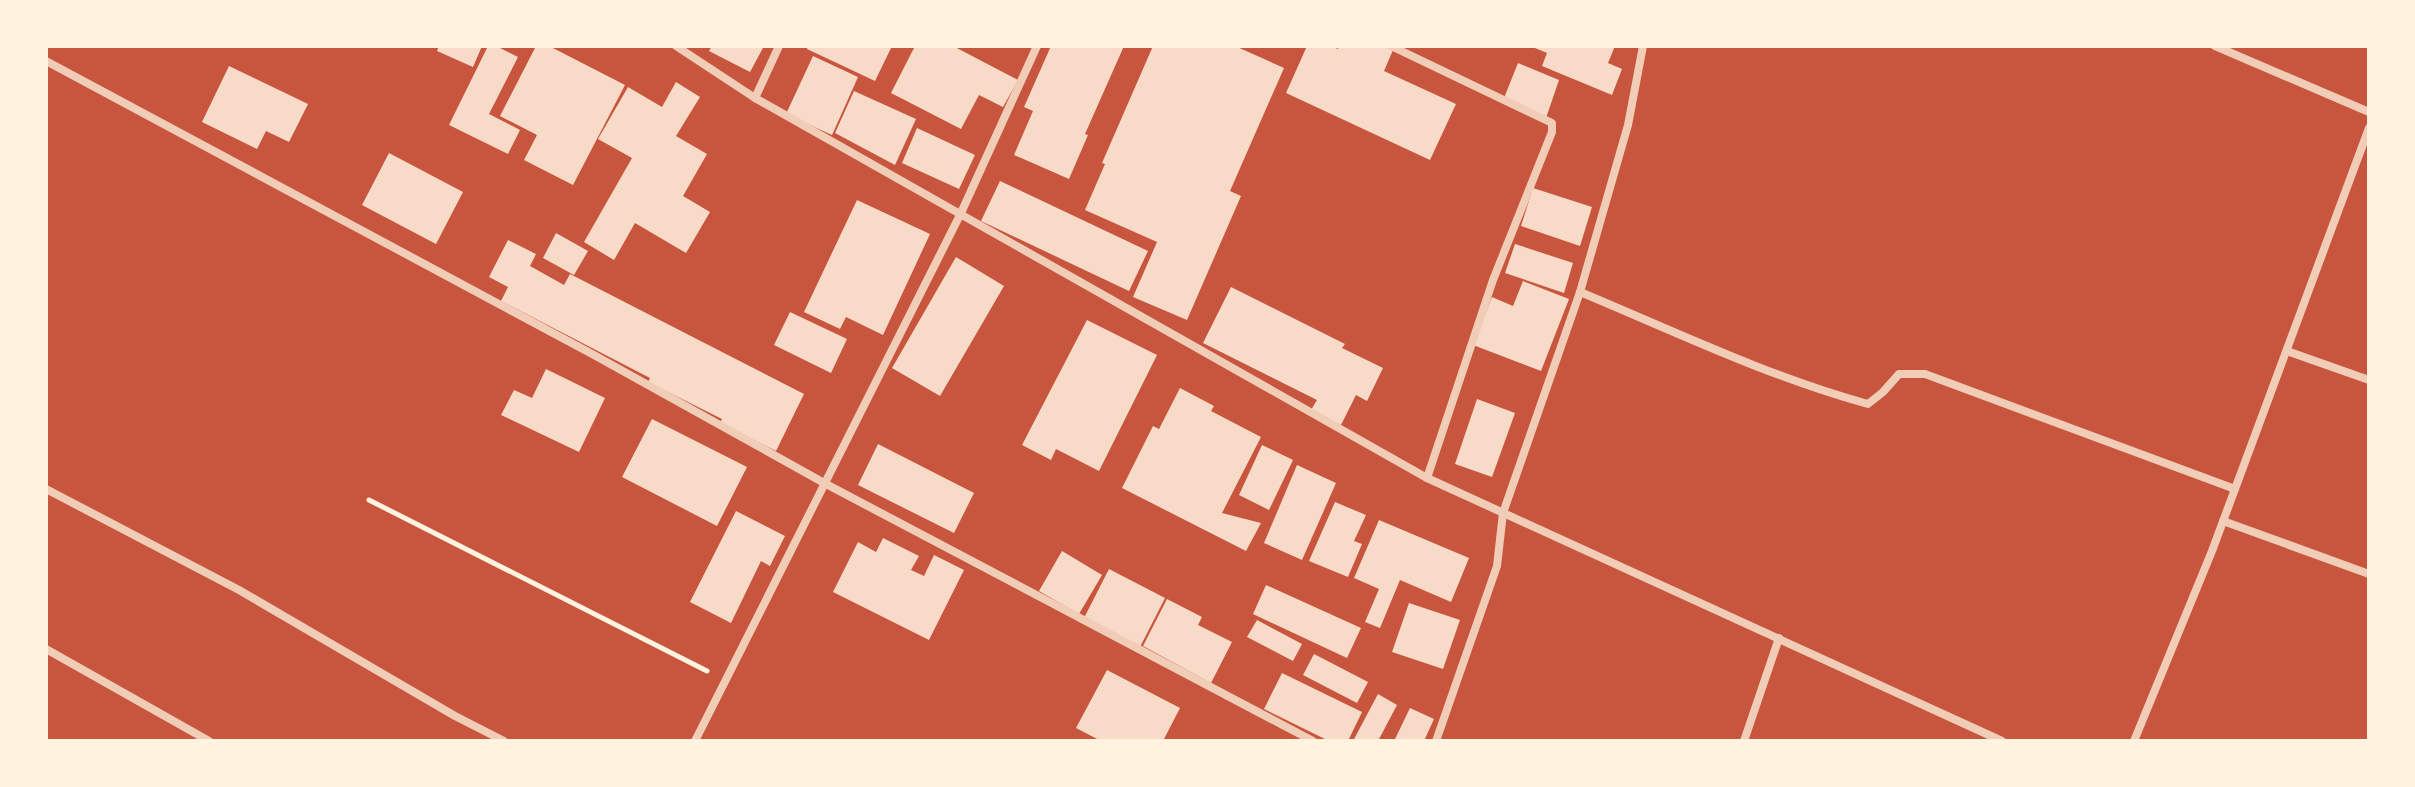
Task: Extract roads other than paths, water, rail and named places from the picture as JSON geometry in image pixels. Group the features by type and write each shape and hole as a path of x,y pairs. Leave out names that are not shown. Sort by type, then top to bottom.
{"street":[{"path":"676,46 755,98 1427,478 2002,741"},
{"path":"755,98 779,46"},
{"path":"695,741 961,213 1037,46"},
{"path":"1391,46 1552,123 1552,132 1493,280 1427,478"},
{"path":"1436,741 1497,566 1503,513 1580,292 1628,125 1643,46"},
{"path":"2215,46 2369,112"},
{"path":"46,61 594,355 826,484 1313,741"},
{"path":"2134,741 2223,521 2369,128"},
{"path":"1580,292 1731,355 1845,398 1868,404 1899,374 1925,374 2235,489"},
{"path":"2287,351 2369,380"},
{"path":"46,489 239,590 455,716 504,741"},
{"path":"2223,521 2369,574"},
{"path":"1744,741 1779,638"},
{"path":"46,649 209,741"}]}
